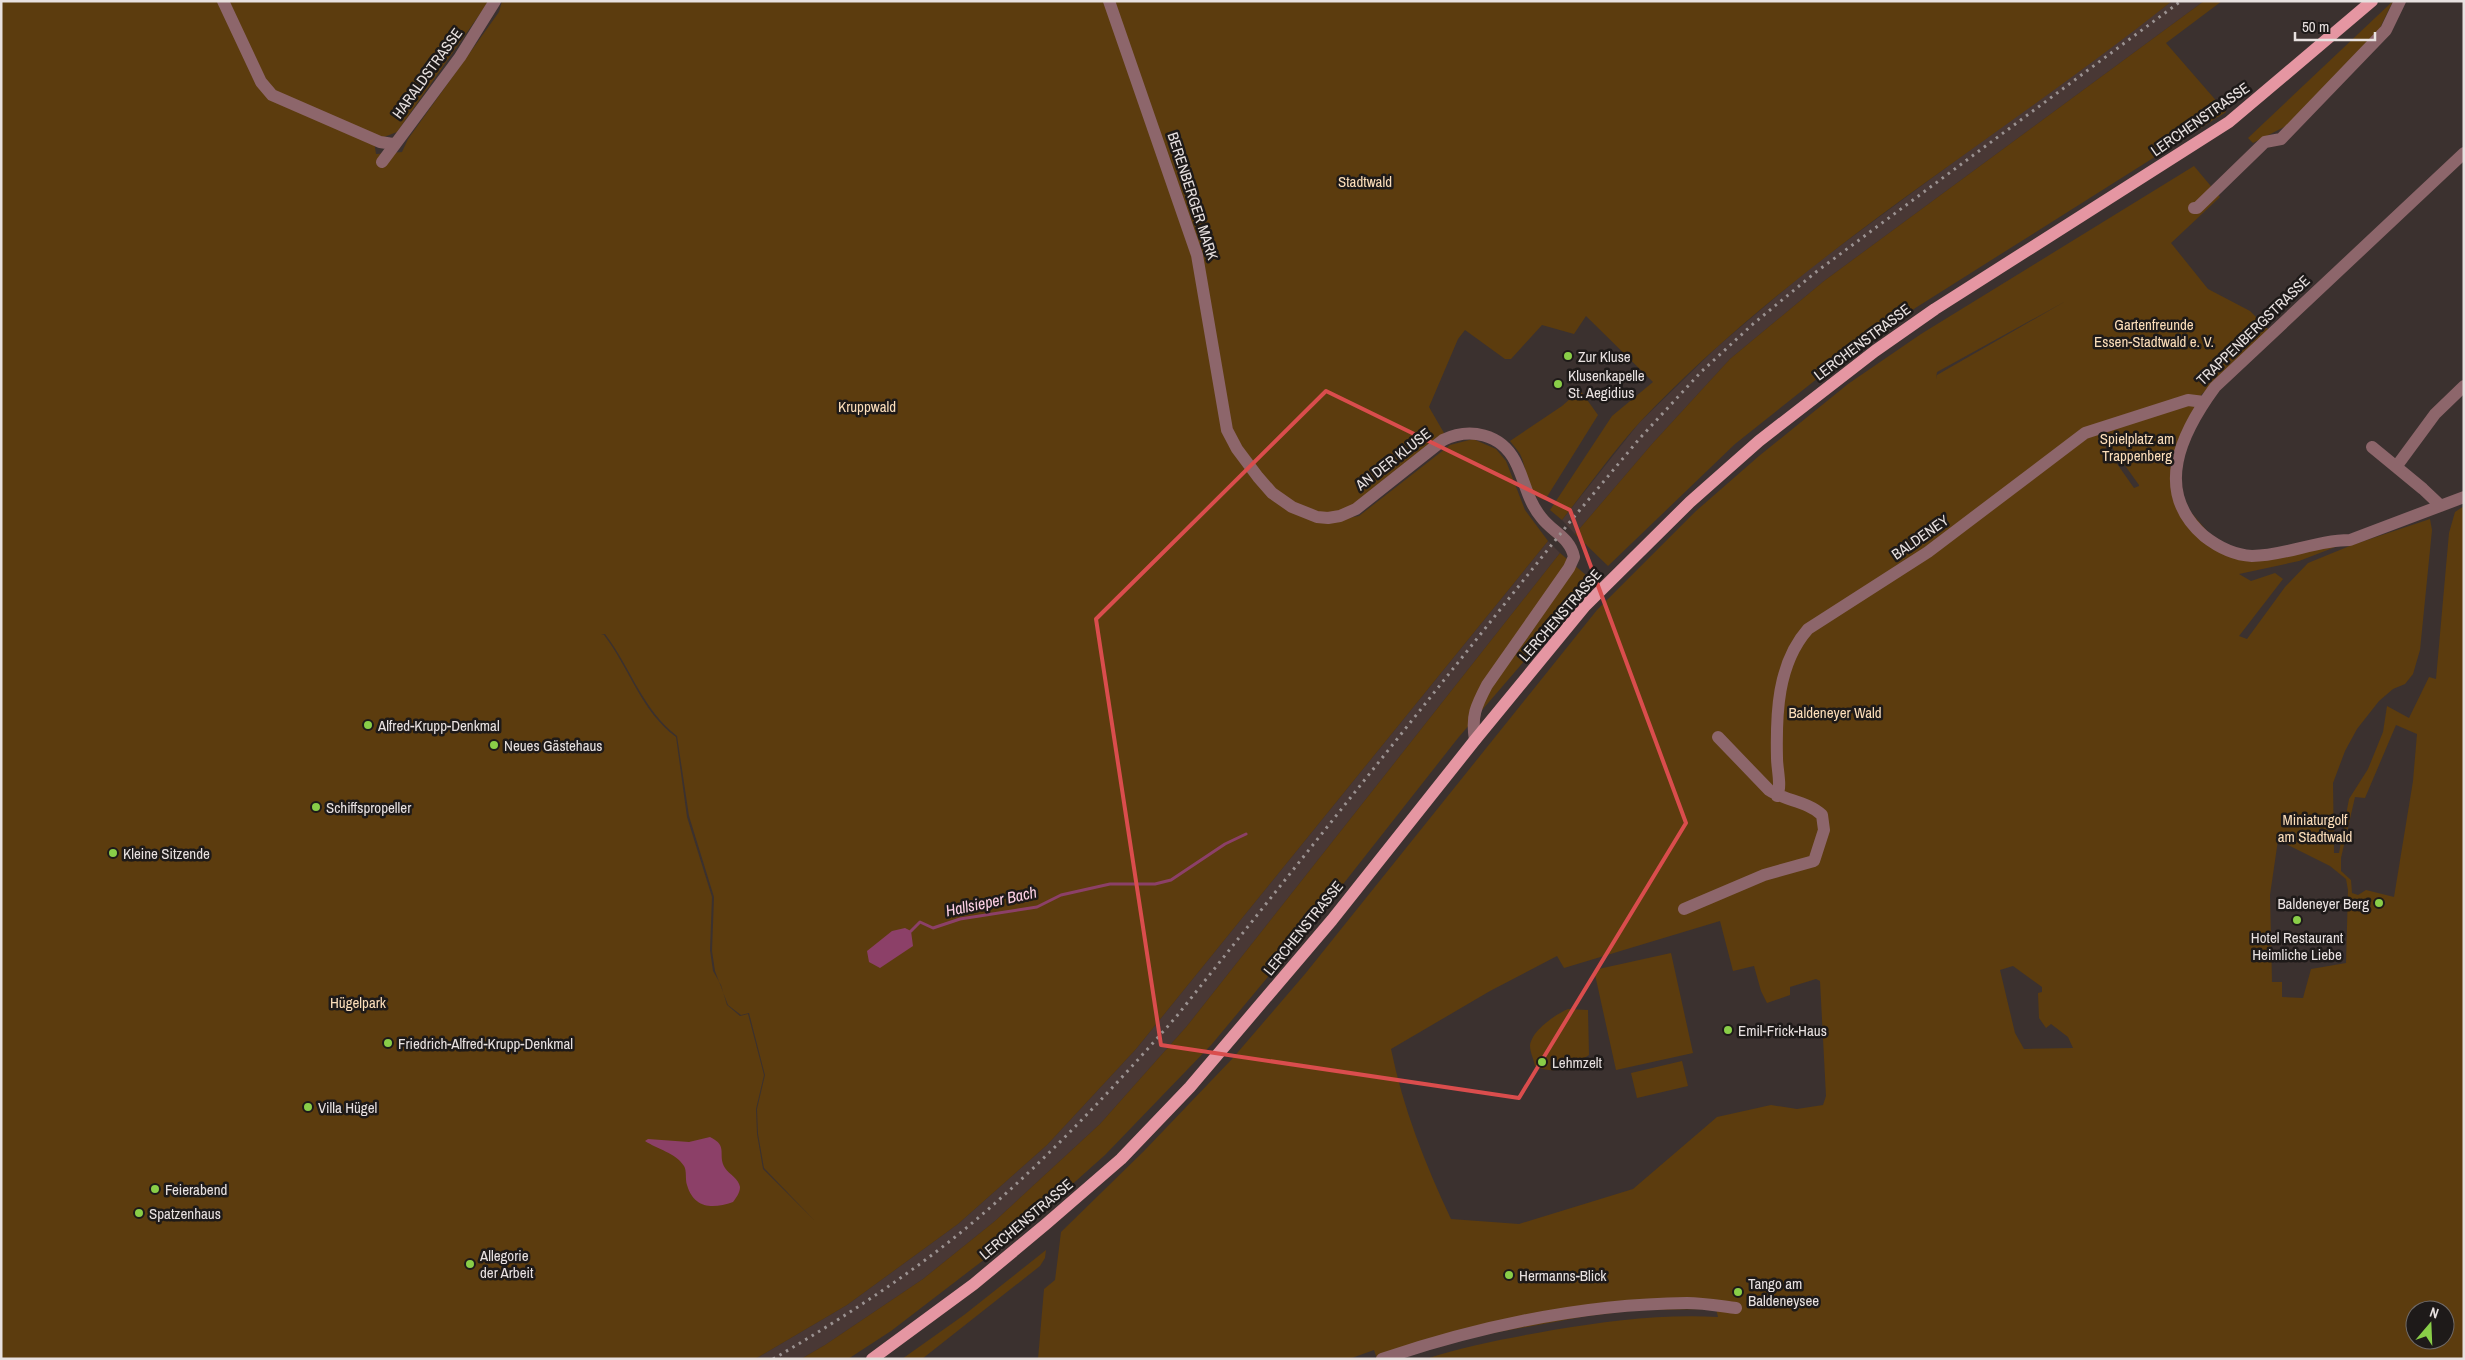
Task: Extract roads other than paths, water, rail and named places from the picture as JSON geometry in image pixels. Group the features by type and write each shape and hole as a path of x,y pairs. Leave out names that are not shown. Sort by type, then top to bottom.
{"main road":[{"name":"LERCHENSTRASSE","path":"872,1359 974,1284 1121,1158 1190,1086 1248,1021 1585,606 1690,502 1759,441 1875,350 1935,309 2229,122 2372,1"}],"street":[{"path":"223,1 261,82 272,95 380,142 393,144"},
{"name":"HARALDSTRASSE","path":"382,162 393,144 460,57 495,1"},
{"name":"BERENBERGER MARK","path":"1109,1 1197,255 1224,421 1246,462"},
{"path":"2194,208 2197,208 2265,142 2281,139 2386,30 2400,1"},
{"name":"TRAPPENBERGSTRASSE","path":"2464,153 2215,387 2192,422 2177,460 2176,487 2182,508 2193,525 2214,544 2227,551 2248,556 2261,555 2330,540 2350,540 2464,497"},
{"path":"2396,466 2435,414 2464,386"},
{"name":"BALDENEY","path":"1777,796 1780,789 1777,759 1779,698 1796,646 1808,629 1928,552 2085,432 2188,400 2204,402"},
{"name":"AN DER KLUSE","path":"1246,462 1272,493 1292,507 1317,517 1328,518 1340,516 1356,509 1444,440 1456,434 1482,434 1496,440 1507,449 1516,462 1529,499 1542,518 1570,543 1574,557 1487,685 1476,705 1472,723 1475,740"},
{"path":"2372,447 2441,506"},
{"path":"1684,910 1764,875 1814,861 1824,830 1822,815 1807,805 1777,796 1762,784 1718,737"},
{"path":"1382,1359 1437,1340 1492,1327 1584,1311 1638,1305 1689,1303 1736,1308"}],"waterway":[{"name":"Hallsieper Bach","path":"911,931 920,922 933,928 960,919 1037,907 1061,895 1110,884 1155,884 1171,880 1225,844 1246,834"}],"railway":[{"path":"773,1359 872,1298 965,1229 1048,1154 1101,1100 1176,1017 1569,523 1640,438 1701,372 1753,324 1816,272 2181,1"}],"place":[{"name":"Zur Kluse","path":"1568,356"},
{"name":"Klusenkapelle St. Aegidius","path":"1558,384"},
{"name":"Alfred-Krupp-Denkmal","path":"368,725"},
{"name":"Neues Gästehaus","path":"494,745"},
{"name":"Schiffspropeller","path":"316,807"},
{"name":"Kleine Sitzende","path":"113,853"},
{"name":"Baldeneyer Berg","path":"2379,903"},
{"name":"Hotel Restaurant Heimliche Liebe","path":"2297,920"},
{"name":"Emil-Frick-Haus","path":"1728,1030"},
{"name":"Friedrich-Alfred-Krupp-Denkmal","path":"388,1043"},
{"name":"Lehmzelt","path":"1542,1062"},
{"name":"Villa Hügel","path":"308,1107"},
{"name":"Feierabend","path":"155,1189"},
{"name":"Spatzenhaus","path":"139,1213"},
{"name":"Allegorie der Arbeit","path":"470,1264"},
{"name":"Hermanns-Blick","path":"1509,1275"},
{"name":"Tango am Baldeneysee","path":"1738,1292"}],"park label":[{"name":"Stadtwald","path":"1365,181"},
{"name":"Gartenfreunde Essen-Stadtwald e. V.","path":"2154,332"},
{"name":"Kruppwald","path":"867,406"},
{"name":"Spielplatz am Trappenberg","path":"2137,446"},
{"name":"Baldeneyer Wald","path":"1835,712"},
{"name":"Miniaturgolf am Stadtwald","path":"2315,828"},
{"name":"Hügelpark","path":"358,1002"}]}
